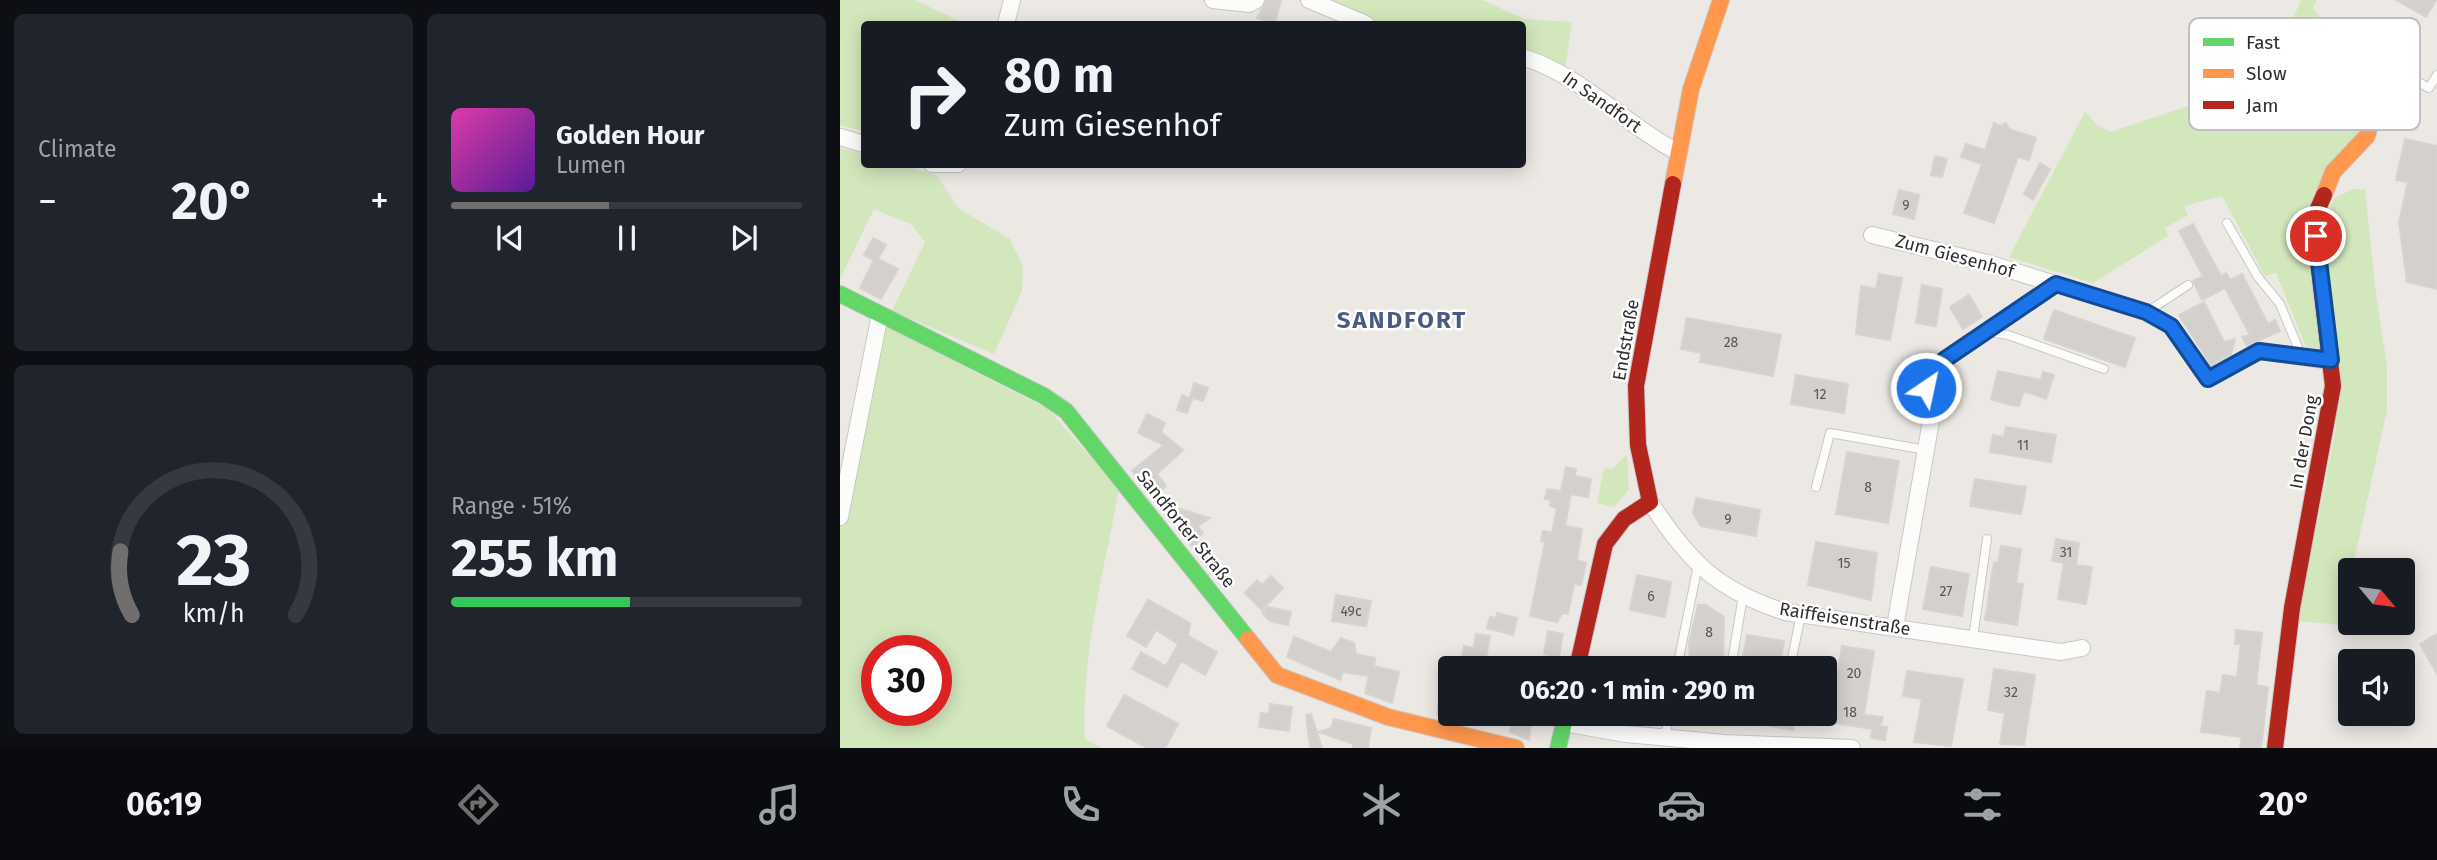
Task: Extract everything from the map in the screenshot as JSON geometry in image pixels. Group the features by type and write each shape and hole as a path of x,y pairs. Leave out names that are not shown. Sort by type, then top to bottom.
{"street":[{"path":"1007,21 1013,0"},
{"path":"1213,0 1249,4 1256,0"},
{"path":"1310,0 1359,21"},
{"name":"Endstraße","path":"1650,502 1642,477 1635,432 1636,386 1695,78 1721,0"},
{"name":"In Sandfort","path":"1526,59 1559,71 1643,131 1679,152"},
{"name":"In der Dong","path":"2276,748 2291,608 2333,386 2317,252 2318,211 2333,172 2367,136 2369,130"},
{"path":"840,137 861,143"},
{"name":"Zum Giesenhof","path":"1872,235 1987,263 2146,312 2171,326 2208,379 2259,351 2331,360"},
{"path":"1895,627 1931,421 1926,388 1944,360 2056,284"},
{"name":"Sandforter Straße","path":"840,294 1044,396 1066,411 1277,676 1388,717 1516,748"},
{"path":"840,517 880,314"},
{"path":"1580,656 1605,544 1624,519 1650,502"},
{"name":"Raiffeisenstraße","path":"1650,502 1672,536 1698,565 1743,596 1786,612 2062,652 2082,649"},
{"path":"1558,748 1563,726"},
{"path":"1602,726 1665,738 1852,748"}],"lane":[{"path":"2420,83 2429,88 2437,75"},
{"path":"2227,223 2258,277 2280,304 2302,357"},
{"path":"2146,312 2188,285"},
{"path":"1986,332 2008,335 2104,369"},
{"path":"1816,487 1830,433 1926,450"},
{"path":"1973,638 1987,539"},
{"path":"1682,656 1698,565"},
{"path":"1733,656 1743,596"},
{"path":"1792,656 1801,614"},
{"path":"1665,738 1667,726"}],"green space":[{"path":"840,0 915,0 959,21 861,21 861,130 840,125"},
{"path":"1319,0 1482,0 1525,19 1572,22 1565,70 1526,54 1526,21 1372,21"},
{"path":"2301,0 2317,0 2313,8 2320,18 2293,18"},
{"path":"2189,106 2189,130 2362,130 2362,134 2317,189 2323,350 2306,347 2276,273 2265,276 2222,196 2184,206 2188,215 2165,228 2168,236 2093,283 2009,257 2085,112 2097,125 2110,132"},
{"path":"840,148 861,153 861,168 912,168 937,175 958,208 1010,239 1023,267 1022,291 994,354 892,311 925,242 911,224 874,209 840,279"},
{"path":"2354,189 2365,189 2387,366 2387,410 2355,558 2338,558 2338,625 2298,621 2336,428 2323,224 2334,198"},
{"path":"884,326 1048,409 1119,489 1095,613 1087,676 1085,739 1102,748 840,748 840,526"},
{"path":"1627,455 1629,489 1615,507 1597,503 1604,468 1612,469"}],"building":[{"path":"1266,0 1281,0 1276,21 1257,18"},
{"path":"2396,0 2436,0 2426,17"},
{"path":"1994,123 2001,126 2006,123 2009,129 2036,138 2029,160 2018,157 1994,223 1964,213 1982,164 1961,157 1966,144 1985,150"},
{"path":"2405,139 2437,146 2437,289 2407,282 2399,222 2408,182 2396,180"},
{"path":"1935,156 1947,159 1942,177 1931,175"},
{"path":"2040,163 2050,169 2033,200 2024,194"},
{"path":"1899,190 1919,195 1914,219 1893,214"},
{"path":"2193,224 2221,276 2226,273 2230,280 2242,274 2268,324 2275,320 2280,331 2247,346 2242,337 2250,335 2225,288 2202,300 2193,281 2203,276 2179,231"},
{"path":"873,238 886,245 878,259 898,269 881,299 860,288 874,260 864,255"},
{"path":"1879,274 1902,278 1890,340 1856,334 1861,286 1876,289"},
{"path":"1922,285 1942,289 1936,326 1916,323"},
{"path":"1969,295 1982,317 1963,329 1950,307"},
{"path":"2204,302 2224,342 2235,339 2231,354 2211,365 2179,315"},
{"path":"2054,310 2135,338 2125,367 2044,339"},
{"path":"1687,318 1781,335 1773,376 1700,362 1702,353 1681,349"},
{"path":"1998,371 2041,380 2043,372 2054,375 2046,399 2024,391 2019,406 1991,399"},
{"path":"1796,375 1848,384 1844,413 1791,404"},
{"path":"1194,383 1208,388 1203,401 1190,397"},
{"path":"1182,395 1192,399 1187,413 1177,410"},
{"path":"1147,414 1165,423 1161,432 1183,450 1157,474 1166,486 1153,497 1132,471 1164,445 1138,433"},
{"path":"2006,427 2056,435 2051,462 1990,452 1993,435 2004,437"},
{"path":"1847,452 1899,461 1888,523 1836,514"},
{"path":"1566,467 1576,469 1575,476 1591,479 1588,497 1571,494 1565,526 1582,529 1577,560 1586,563 1581,585 1574,584 1568,614 1562,613 1557,622 1530,616 1545,542 1541,541 1543,531 1552,533 1557,508 1550,506 1551,500 1545,499 1547,489 1561,491"},
{"path":"1975,479 2026,487 2021,514 1970,506"},
{"path":"1696,498 1760,510 1756,536 1701,526 1693,513"},
{"path":"1180,509 1210,518 1198,526 1203,533 1198,537 1205,545 1197,552 1179,530 1188,523 1177,520"},
{"path":"2056,539 2079,543 2076,565 2092,567 2086,604 2058,599 2064,563 2052,561"},
{"path":"1816,542 1877,553 1871,600 1808,585"},
{"path":"2001,546 2021,549 2016,583 2023,584 2017,625 1985,620 1994,562 1998,563"},
{"path":"1931,567 1969,574 1962,616 1923,609"},
{"path":"1637,575 1671,582 1665,617 1630,610"},
{"path":"1271,576 1283,588 1262,610 1245,593 1257,580 1262,585"},
{"path":"1336,595 1371,601 1366,626 1332,621"},
{"path":"1148,600 1190,623 1188,636 1217,652 1205,675 1181,661 1167,687 1132,669 1141,652 1166,666 1178,644 1156,630 1146,647 1127,636"},
{"path":"1698,605 1706,605 1724,617 1723,656 1690,656 1689,643"},
{"path":"1268,607 1291,612 1288,625 1270,621 1262,613"},
{"path":"1497,613 1517,618 1513,635 1487,628 1490,617 1496,618"},
{"path":"2236,630 2262,633 2256,685 2268,687 2261,748 2240,748 2242,737 2201,732 2207,691 2220,693 2223,675 2237,677 2241,644 2235,644"},
{"path":"1548,631 1563,634 1559,656 1544,654"},
{"path":"1476,634 1490,636 1486,656 1462,656 1464,646 1474,648"},
{"path":"2437,634 2437,674 2420,644"},
{"path":"1747,635 1784,641 1781,656 1743,656"},
{"path":"1294,637 1331,652 1341,638 1354,643 1356,654 1375,658 1374,666 1399,672 1392,703 1365,693 1369,676 1343,672 1340,680 1287,657"},
{"path":"1842,646 1874,651 1864,715 1883,717 1880,726 1887,727 1885,740 1871,738 1872,729 1837,723 1837,678"},
{"path":"1994,669 2035,675 2024,745 2000,744 2005,713 1988,710"},
{"path":"1907,671 1963,679 1951,746 1914,742 1922,699 1903,696"},
{"path":"1124,695 1178,724 1165,748 1147,748 1107,726"},
{"path":"1270,704 1292,707 1289,731 1259,727 1261,713 1269,714"},
{"path":"1311,714 1322,748 1310,748 1306,715"},
{"path":"1334,719 1371,728 1368,748 1353,748 1353,744 1319,732 1331,728"},
{"path":"1511,726 1531,726 1529,740 1510,732"},
{"path":"1769,726 1794,726 1793,730"}],"traffic: fast":[{"path":"840,294 1044,396 1066,411 1248,639"},
{"path":"1558,748 1563,726"}],"traffic: slow":[{"path":"1673,184 1691,89 1721,0"},
{"path":"2324,195 2333,172 2367,136 2369,130"},
{"path":"1248,639 1277,675 1388,717 1516,748"}],"traffic: jam":[{"path":"1580,656 1605,544 1624,519 1650,502 1638,445 1636,386 1673,184"},
{"path":"2275,748 2292,608 2333,386 2317,252 2317,211 2324,195"}],"district":[{"name":"SANDFORT","path":"1402,320"}],"route":[{"path":"1926,388 1944,360 2056,284 2146,312 2171,326 2208,379 2259,351 2331,360 2316,236"}]}
